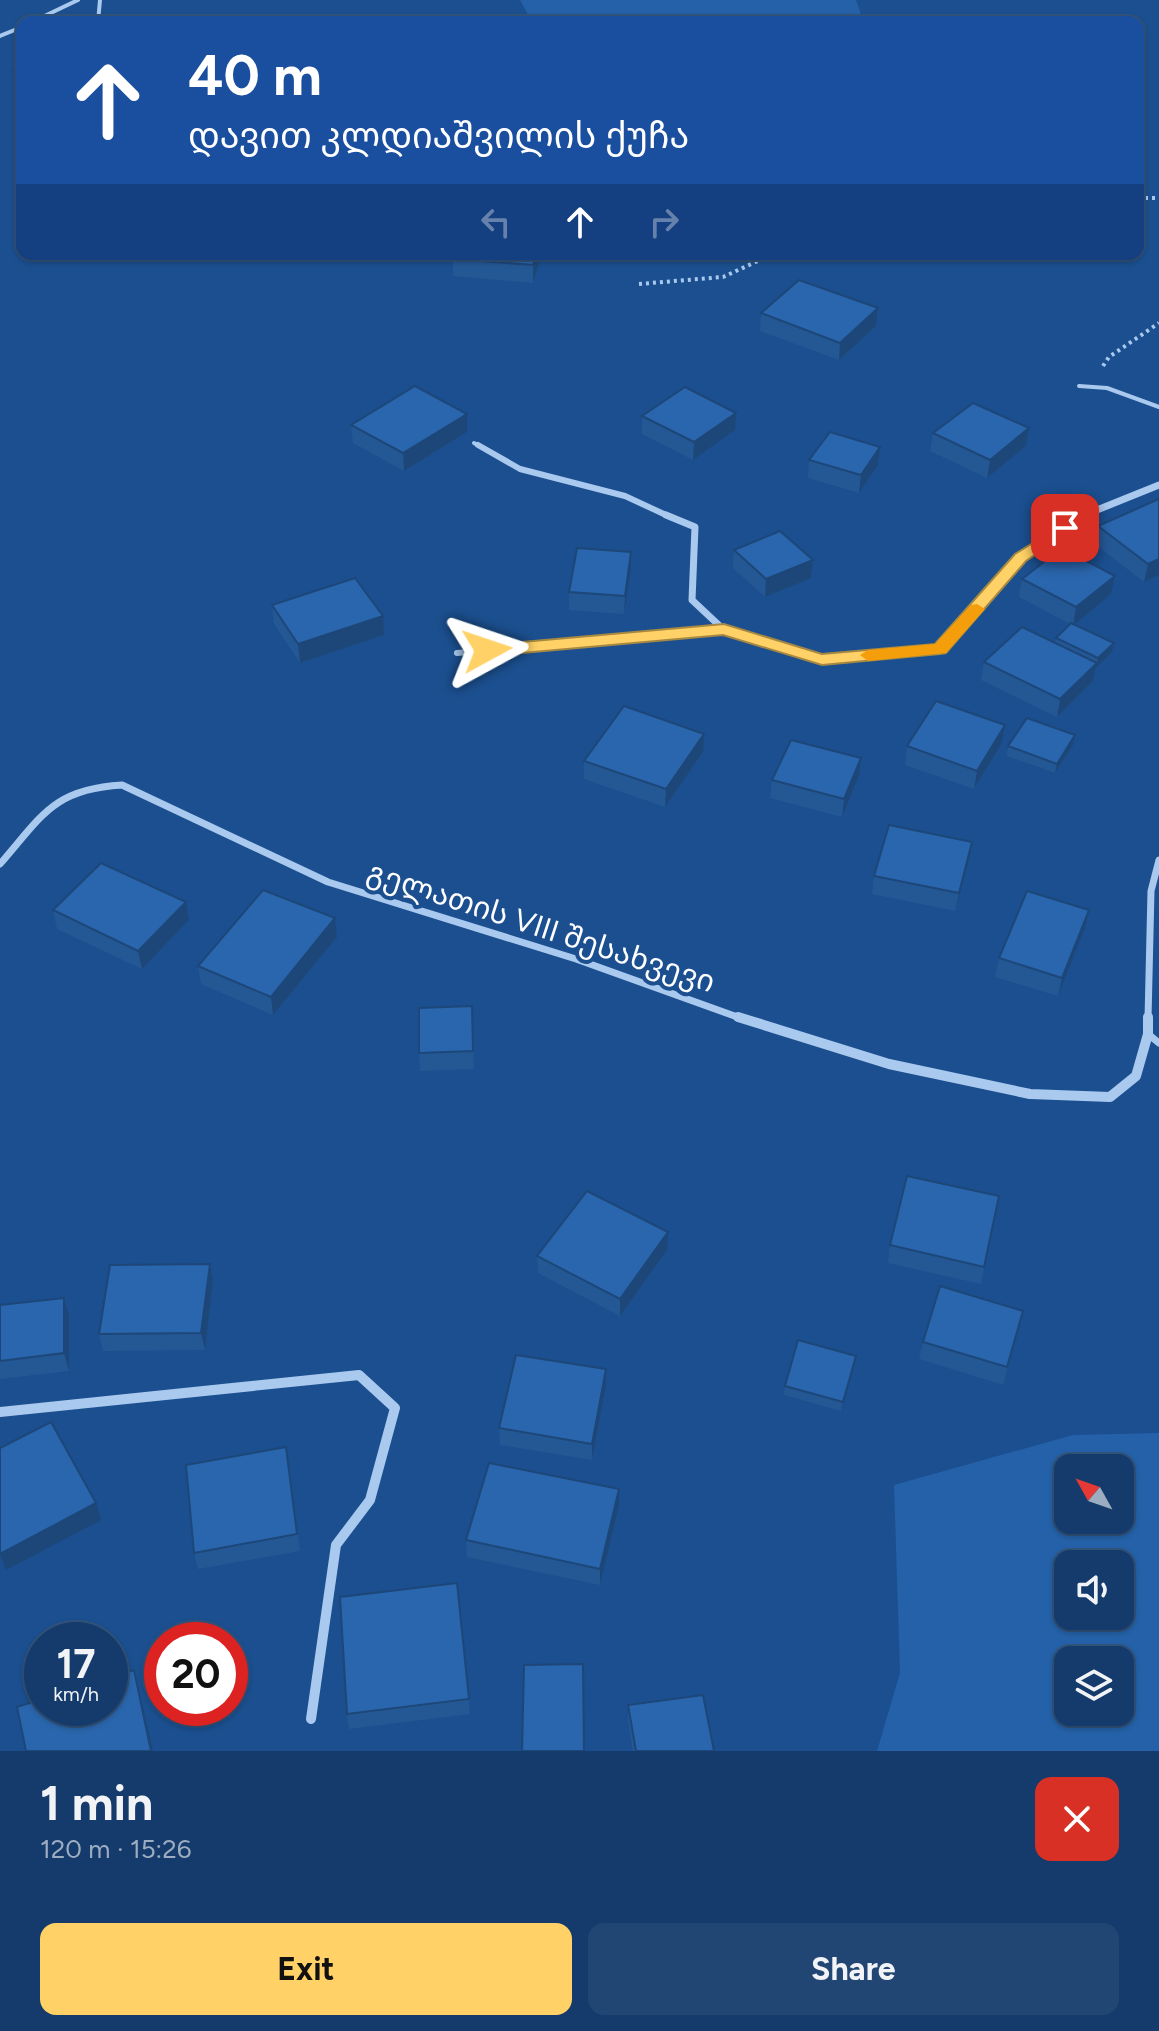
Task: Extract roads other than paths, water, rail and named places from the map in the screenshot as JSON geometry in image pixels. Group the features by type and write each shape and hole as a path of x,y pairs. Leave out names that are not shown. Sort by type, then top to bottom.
{"street":[{"path":"666,515 695,527 692,600 724,630 822,659 940,649 1021,557 1087,514 1159,485"},
{"name":"გელათის VIII შესახვევი","path":"0,864 53,803 88,787 122,785 196,817 260,852 328,882 576,959 749,1021 921,1071 1030,1094 1110,1097 1136,1076 1148,1034"},
{"path":"1148,1034 1151,891 1159,860"},
{"path":"0,1412 359,1375 395,1408 370,1500 336,1545 311,1719"}],"lane":[{"path":"45,16 78,0"},
{"path":"1079,386 1107,388 1159,407"},
{"path":"474,443 520,469 625,496 666,515"},
{"path":"457,653 724,630"},
{"path":"1148,1034 1159,1043"}]}
